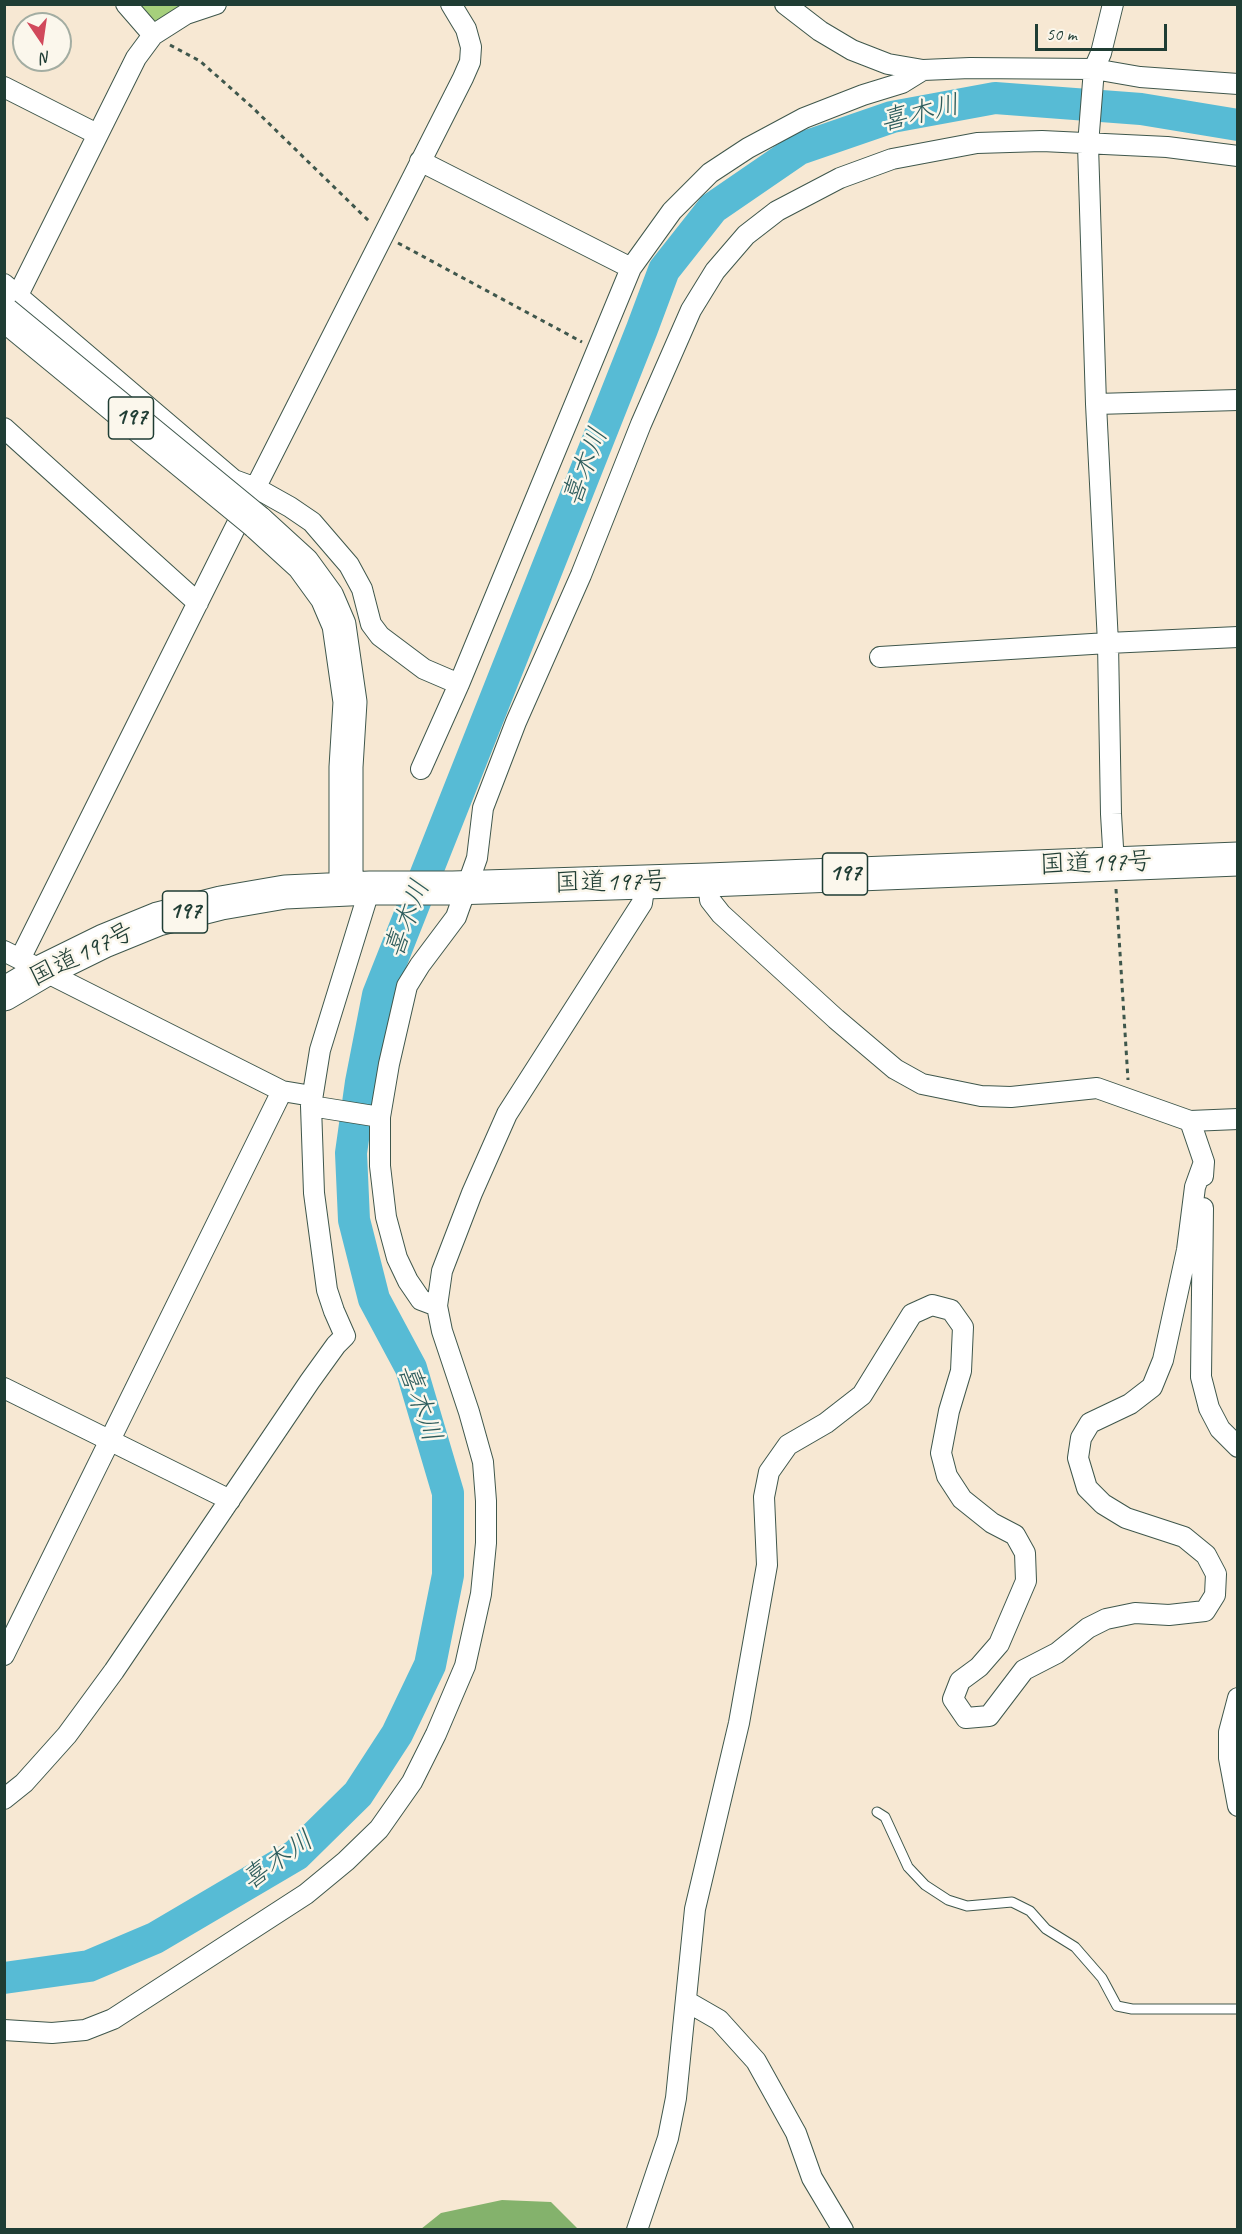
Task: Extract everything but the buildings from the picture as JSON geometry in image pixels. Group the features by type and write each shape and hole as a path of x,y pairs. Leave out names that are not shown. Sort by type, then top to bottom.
{"highway":[{"name":"197","path":"9,298 303,564 327,597 339,626 350,702 346,767 366,888"},
{"name":"国道197号","path":"4,994 23,960 104,941 158,919 257,896 285,892 708,880 1238,859"}],"street":[{"path":"126,4 153,35"},
{"path":"4,323 9,298 136,58 153,35 186,14 216,4"},
{"path":"376,1116 314,1103 282,1091 23,960 198,603 470,62 471,47 466,29 452,4"},
{"path":"785,4 820,31 852,50 888,64 922,70 970,68 1094,73 1238,84"},
{"path":"1113,4 1094,73 1089,141 1096,404 1108,643 1114,864"},
{"path":"421,770 459,684 630,268 672,211 710,173 748,148 804,118 862,95 902,83 922,70"},
{"path":"4,87 97,134"},
{"path":"437,1306 421,1300 408,1281 397,1258 384,1207 380,1166 376,1116 407,986 456,917 461,887 477,858 483,808 516,722 582,575 641,424 691,310 715,271 746,235 777,211 840,178 892,159 977,143 1042,141 1089,141 1167,147 1238,156"},
{"path":"420,161 630,268"},
{"path":"9,298 234,480 256,488 312,522 349,565 362,589 371,624 380,636 424,669 459,684"},
{"path":"1096,404 1238,399"},
{"path":"4,428 198,603"},
{"path":"880,657 1238,637"},
{"path":"708,880 710,900 721,914 836,1019 895,1069 922,1084 981,1096 1011,1097 1098,1088 1190,1121 1238,1119"},
{"path":"4,2030 52,2033 85,2030 113,2019 306,1894 346,1861 379,1829 412,1782 436,1734 465,1666 481,1594 486,1543 483,1462 469,1412 441,1331 437,1306 442,1270 472,1193 507,1114 642,903 645,882"},
{"path":"4,1799 24,1783 67,1735 114,1671 316,1372 345,1336 333,1311 327,1290 314,1193 314,1103 322,1040 366,888"},
{"path":"4,1655 282,1091"},
{"path":"1190,1121 1204,1162 1202,1377 1209,1408 1220,1430 1238,1447"},
{"path":"637,2229 668,2139 676,2098 695,1909 739,1723 767,1565 764,1497 769,1472 788,1445 826,1423 862,1395 912,1314 932,1305 951,1310 963,1327 961,1371 948,1411 940,1453 947,1476 962,1499 992,1523 1014,1534 1025,1553 1026,1581 999,1644 979,1667 960,1681 953,1699 966,1718 989,1716 1024,1670 1057,1653 1088,1628 1106,1620 1135,1613 1169,1615 1205,1611 1215,1595 1216,1574 1206,1555 1184,1537 1126,1518 1103,1504 1087,1488 1078,1458 1081,1438 1090,1423 1130,1404 1152,1387 1163,1360 1187,1250 1195,1187 1204,1162"},
{"path":"4,1388 230,1500"},
{"path":"1238,1698 1229,1732 1229,1758 1238,1806"},
{"path":"686,2001 719,2020 756,2061 796,2133 812,2178 843,2229"}],"lane":[{"path":"877,1812 885,1817 908,1867 925,1885 948,1900 967,1906 1012,1902 1030,1911 1046,1929 1075,1947 1102,1978 1117,2006 1132,2009 1238,2009"}],"path":[{"path":"153,35 200,61 384,235 597,350"},
{"path":"1114,864 1129,1098"}],"green space":[{"path":"126,5 216,5 153,35"},
{"path":"502,2200 551,2202 578,2229 421,2229 441,2213"}],"waterway":[{"name":"喜木川","path":"4,1978 89,1966 155,1938 296,1855 358,1794 397,1734 430,1665 448,1575 448,1493 411,1368 374,1299 354,1220 351,1153 361,1082 378,995 664,270 713,208 799,149 892,117 995,98 1141,109 1238,125"}]}
